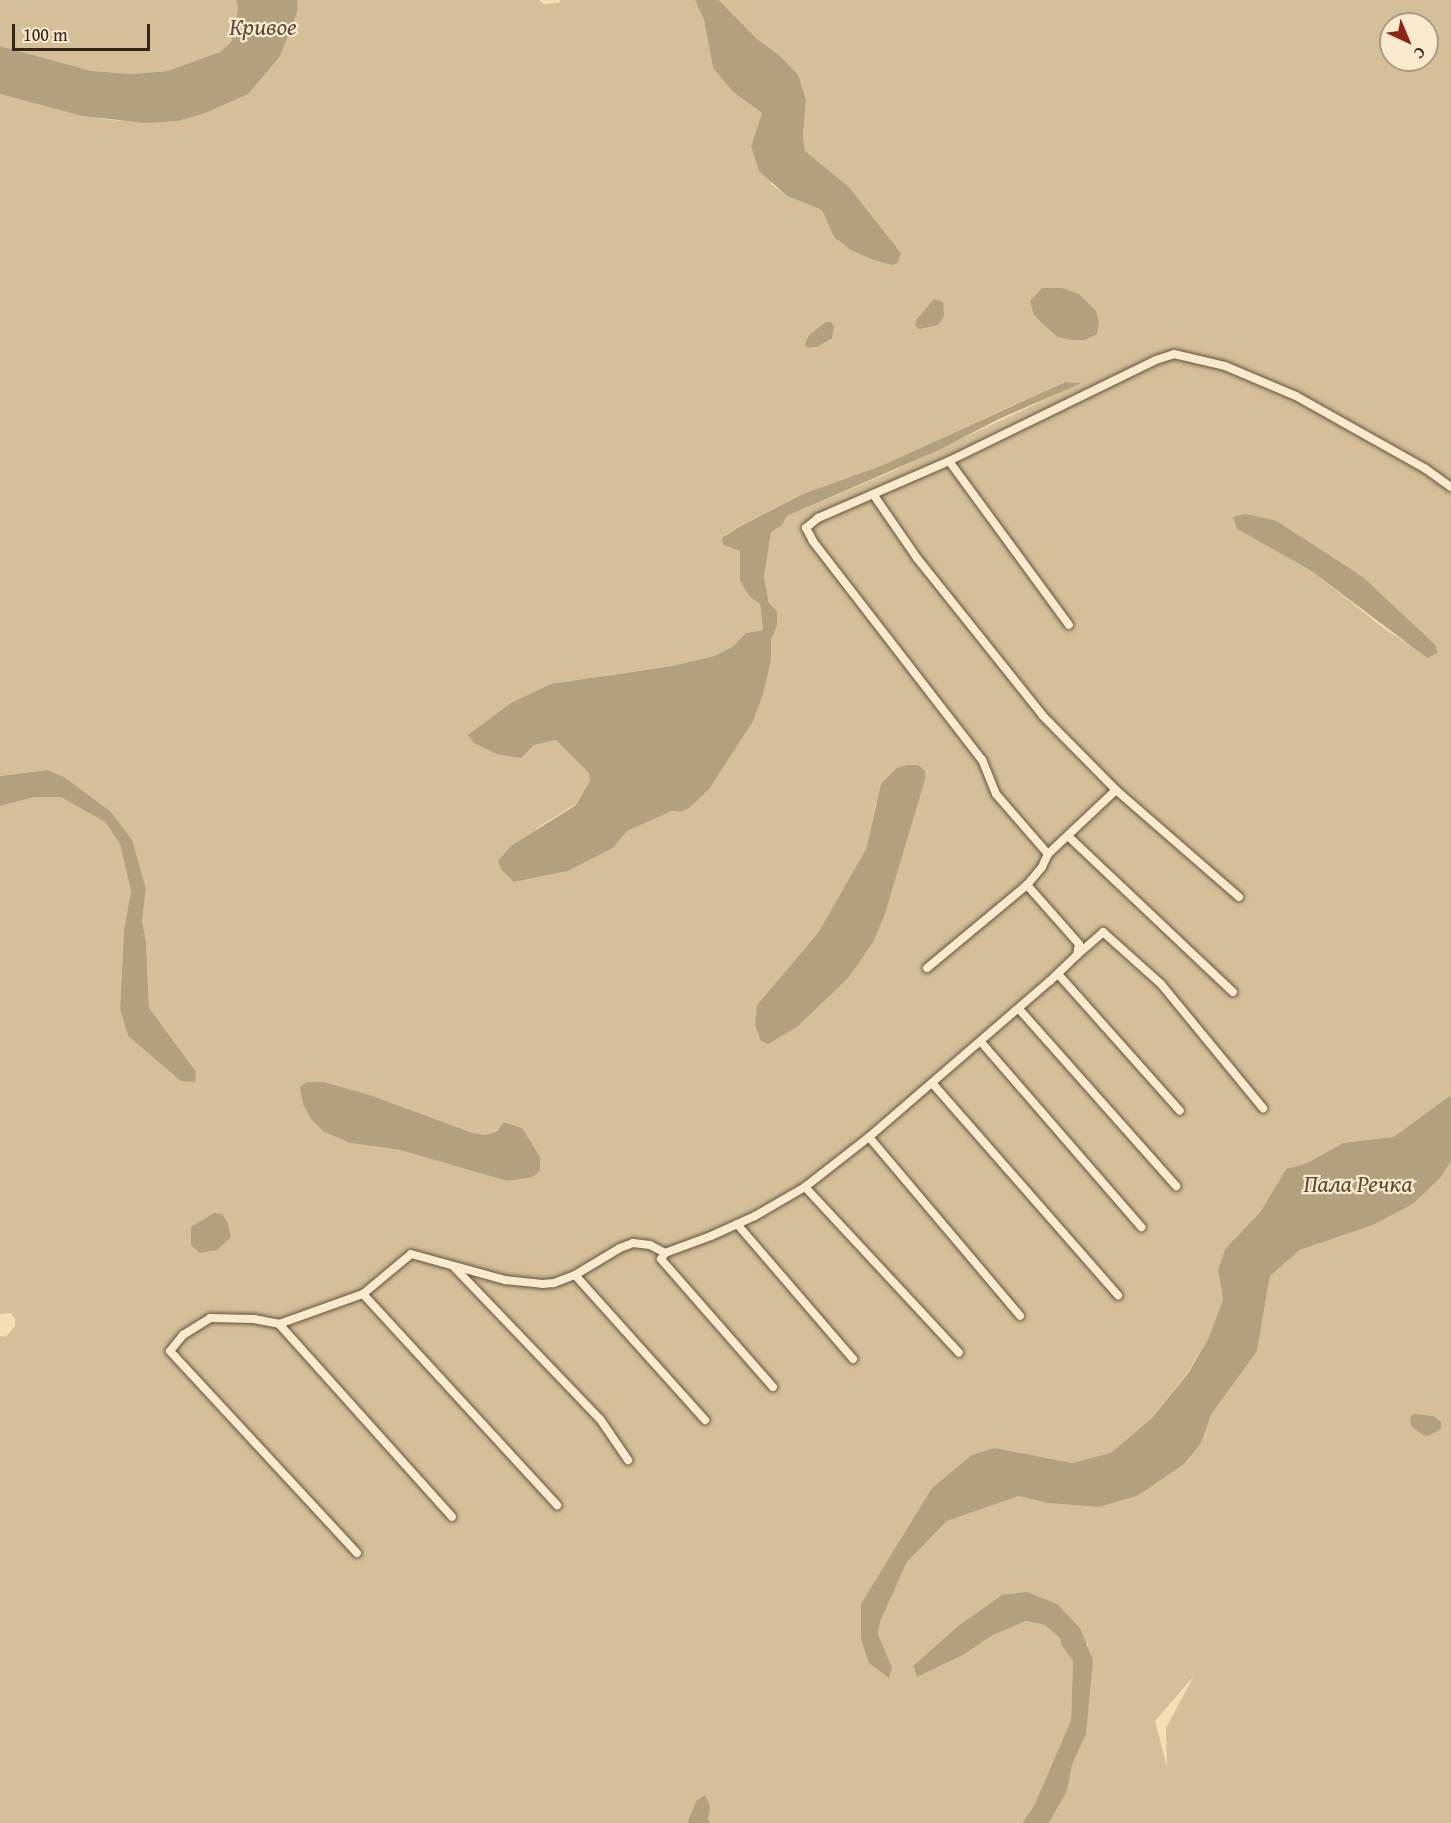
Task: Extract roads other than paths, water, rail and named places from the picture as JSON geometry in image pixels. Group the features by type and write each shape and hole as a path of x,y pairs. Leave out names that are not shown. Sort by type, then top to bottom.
{"street":[{"path":"1048,854 996,794 982,760 813,541 806,528 818,518 949,461 1156,360 1174,354 1225,366 1296,396 1426,469 1451,487"},
{"path":"949,461 1069,626"},
{"path":"873,494 917,558 1043,716 1116,790 1239,897"},
{"path":"927,968 1027,885 1042,867 1048,854 1116,790"},
{"path":"1068,836 1233,992"},
{"path":"1027,885 1079,944 1077,954"},
{"path":"773,1387 661,1259 665,1253 737,1224 805,1187 933,1084 1103,932 1161,984 1263,1108"},
{"path":"1058,974 1180,1111"},
{"path":"1019,1008 1176,1186"},
{"path":"981,1042 1141,1227"},
{"path":"933,1084 1118,1295"},
{"path":"869,1137 1020,1316"},
{"path":"805,1187 959,1353"},
{"path":"737,1224 853,1359"},
{"path":"357,1553 170,1351 183,1335 210,1318 254,1319 279,1324 363,1294 411,1254 505,1280 542,1284 554,1283 575,1275 620,1248 633,1243 650,1245 665,1253"},
{"path":"453,1266 600,1419 628,1460"},
{"path":"575,1275 705,1420"},
{"path":"363,1294 557,1504"},
{"path":"279,1324 452,1517"}],"water":[{"name":"Кривое","path":"236,0 298,0 297,12 280,56 248,94 205,113 178,121 146,123 82,116 0,94 0,46 92,71 132,74 167,71 220,52 231,42 238,9"},
{"path":"695,0 719,0 757,39 780,56 798,75 806,100 803,136 805,151 849,187 901,253 898,263 892,265 851,250 834,237 822,210 787,196 759,171 751,146 762,113 733,92 713,68 704,20"},
{"path":"1042,288 1062,288 1079,294 1095,310 1099,321 1097,334 1085,340 1058,337 1034,315 1030,301"},
{"path":"934,299 943,302 944,316 938,325 919,329 915,325 917,319"},
{"path":"826,322 831,322 834,327 832,339 817,347 808,348 805,345 808,336"},
{"path":"1065,382 1082,383 1001,418 939,450 787,516 782,525 771,532 764,577 769,603 777,611 777,626 771,640 771,659 763,694 753,721 709,789 689,808 681,812 672,811 627,831 613,848 568,871 514,882 501,869 498,861 511,846 576,805 590,780 588,772 556,740 534,745 521,758 497,754 474,743 468,735 511,703 551,684 672,666 714,656 732,647 746,633 763,630 760,604 749,596 740,581 740,551 723,545 722,538 803,494 883,465"},
{"path":"1246,514 1277,521 1363,577 1436,646 1437,653 1428,658 1310,570 1237,529 1233,517"},
{"path":"918,765 925,771 925,780 885,914 873,942 849,977 797,1027 768,1044 761,1041 755,1025 757,1005 818,933 866,849 881,784 897,768"},
{"path":"47,770 64,777 111,812 132,840 146,889 142,921 146,942 149,1008 196,1072 195,1082 181,1081 128,1036 120,1009 124,930 131,891 120,844 105,822 61,797 35,797 0,806 0,776"},
{"path":"307,1082 324,1082 367,1094 473,1133 485,1135 497,1131 504,1122 522,1128 540,1157 540,1171 532,1177 507,1181 400,1150 350,1143 323,1131 311,1119 303,1104 300,1087"},
{"name":"Пала Речка","path":"1451,1095 1451,1161 1441,1177 1413,1204 1373,1225 1300,1250 1270,1276 1257,1351 1211,1415 1201,1443 1184,1464 1137,1496 1099,1507 1047,1503 1019,1496 947,1521 907,1562 880,1622 878,1634 892,1667 889,1678 869,1663 861,1639 861,1604 932,1488 972,1455 995,1448 1072,1463 1111,1453 1152,1418 1189,1372 1209,1337 1223,1299 1218,1270 1225,1249 1261,1211 1286,1169 1307,1163 1343,1143 1394,1137"},
{"path":"214,1213 222,1214 227,1221 231,1237 217,1250 200,1253 191,1245 191,1227"},
{"path":"1414,1414 1433,1416 1441,1422 1441,1429 1428,1436 1423,1435 1411,1426 1410,1418"},
{"path":"1027,1592 1057,1604 1080,1628 1093,1660 1086,1734 1072,1765 1067,1791 1049,1823 1022,1823 1034,1806 1071,1720 1073,1661 1062,1646 1060,1638 1045,1625 1026,1621 993,1635 963,1655 917,1677 913,1666 958,1626 1002,1595"},
{"path":"705,1795 710,1806 708,1819 711,1823 687,1823 696,1801"}]}
